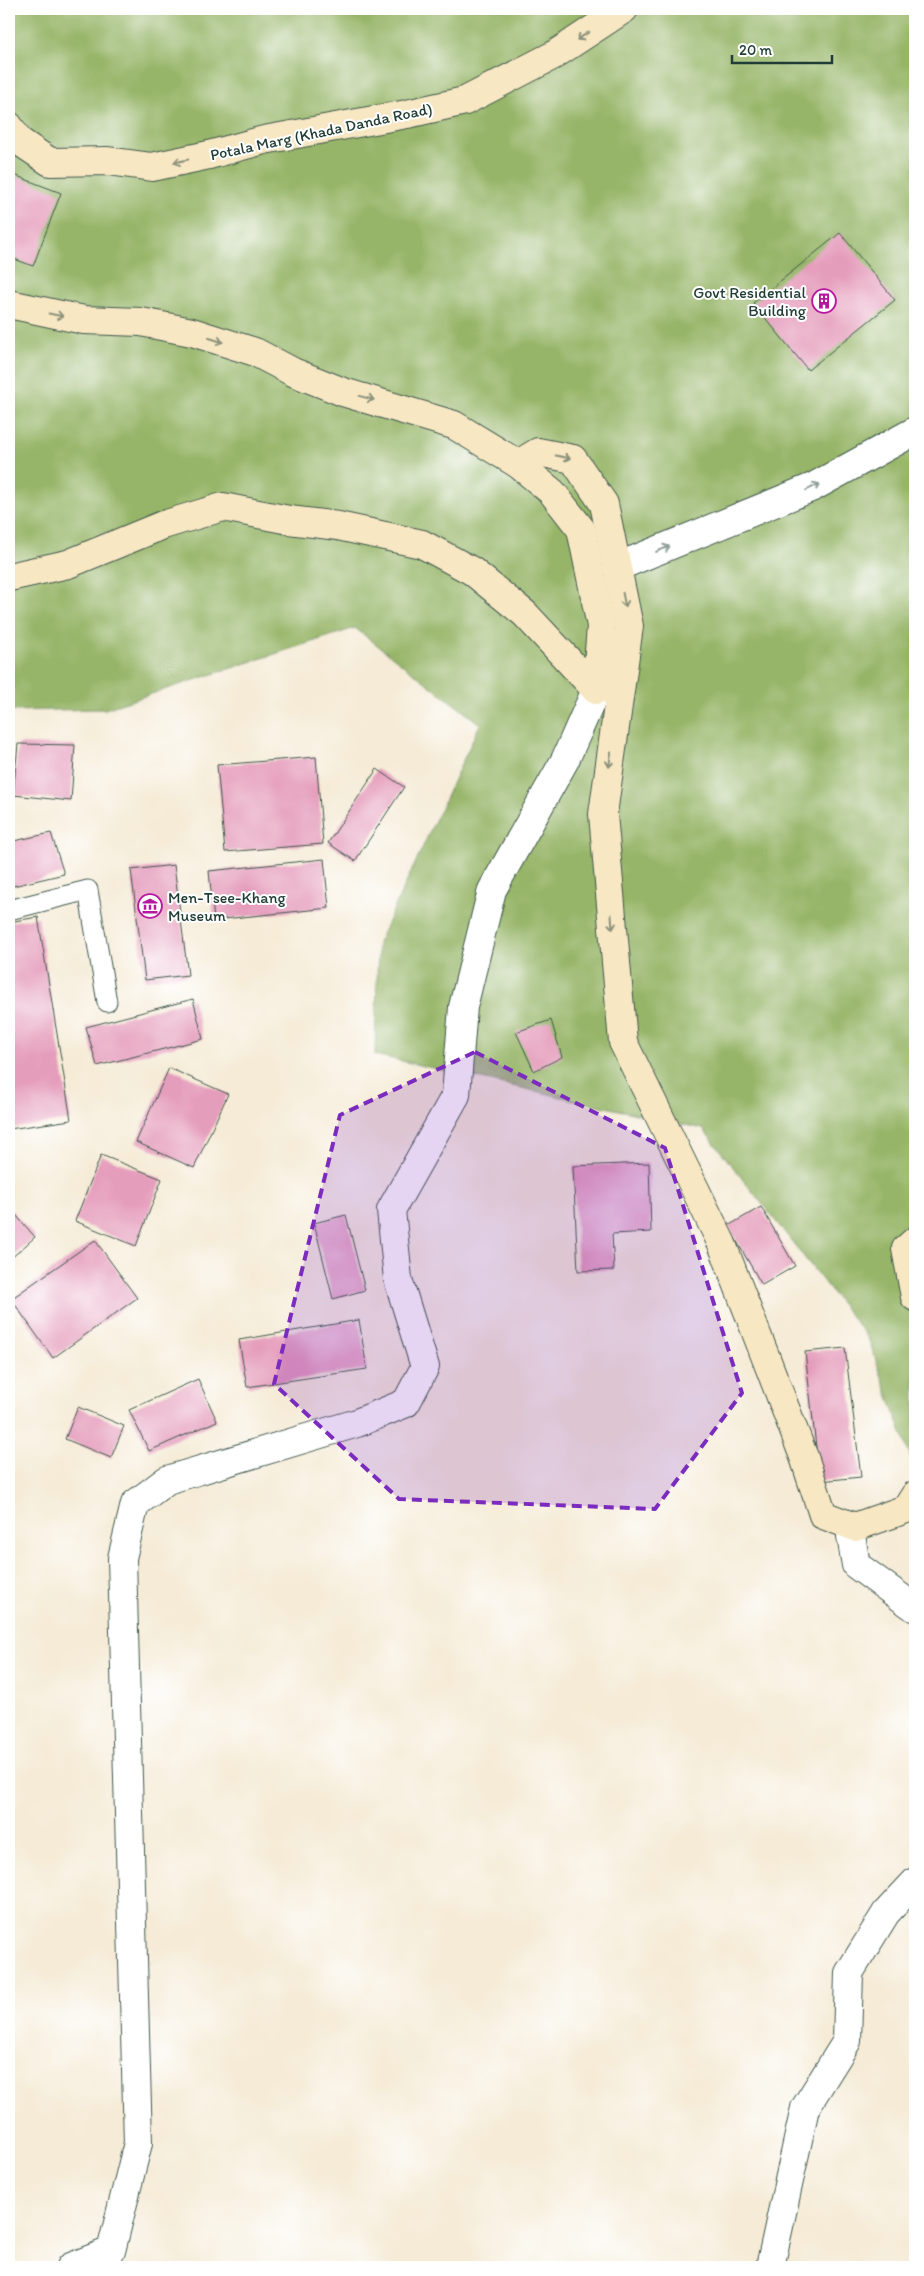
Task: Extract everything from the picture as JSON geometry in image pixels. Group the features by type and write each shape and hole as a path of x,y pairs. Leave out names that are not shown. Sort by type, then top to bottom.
{"street":[{"name":"Potala Marg (Khada Danda Road)","path":"9,126 19,141 50,162 108,161 152,167 264,140 398,116 465,101 554,55 626,9"},
{"path":"9,304 84,320 141,322 192,332 255,352 293,372 343,392 454,425 518,464 552,492 581,529 600,626 596,690 565,760 492,890 464,1007 456,1095 391,1210 398,1279 425,1367 406,1403 357,1423 167,1480 135,1504 122,1558 138,2143 116,2259 71,2267"},
{"path":"618,567 813,487 915,430"},
{"path":"518,464 538,452 573,459 604,504 629,626 603,814 623,1042 722,1244 804,1456 823,1515 855,1527 906,1509 915,1495"},
{"path":"9,577 68,564 163,525 223,507 289,520 338,526 422,544 472,571 525,614 596,690"},
{"path":"915,1241 906,1249 915,1297"},
{"path":"855,1527 852,1536 856,1565 915,1608"},
{"path":"770,2267 805,2108 847,2041 849,1973 886,1912 915,1882"}],"lane":[{"path":"9,910 88,890 107,1002"}],"highlighted area":[{"path":"475,1052 665,1148 742,1393 655,1509 399,1499 274,1384 340,1115"}],"green space":[{"path":"9,9 915,9 915,1470 868,1338 703,1129 375,1055 378,943 480,724 355,628 105,709 9,711"}],"building":[{"path":"9,173 61,193 33,266 9,257"},
{"name":"Govt Residential Building","path":"840,233 895,300 808,370 753,303"},
{"path":"18,744 75,745 71,801 13,795"},
{"path":"316,757 323,844 225,852 217,765"},
{"path":"377,769 404,787 355,861 328,843"},
{"path":"51,833 64,874 9,887 9,842"},
{"path":"324,859 329,908 214,920 209,871"},
{"path":"174,865 188,975 145,980 131,870"},
{"path":"38,917 71,1120 9,1129 9,922"},
{"path":"193,999 203,1039 97,1066 86,1027"},
{"path":"551,1020 562,1057 534,1071 516,1032"},
{"path":"169,1068 228,1094 194,1168 136,1142"},
{"path":"101,1155 162,1179 136,1246 75,1221"},
{"path":"649,1163 651,1232 612,1234 614,1270 578,1271 573,1166"},
{"path":"9,1207 35,1237 9,1260"},
{"path":"761,1207 795,1266 762,1285 728,1226"},
{"path":"346,1215 365,1290 333,1299 314,1223"},
{"path":"95,1240 137,1298 53,1358 11,1299"},
{"path":"359,1320 367,1369 247,1387 239,1340"},
{"path":"845,1348 861,1477 820,1481 805,1352"},
{"path":"198,1379 217,1421 149,1451 129,1410"},
{"path":"78,1407 124,1426 111,1458 65,1439"}],"place":[{"name":"Govt Residential Building","path":"824,301"},
{"name":"Men-Tsee-Khang Museum","path":"150,906"}]}
